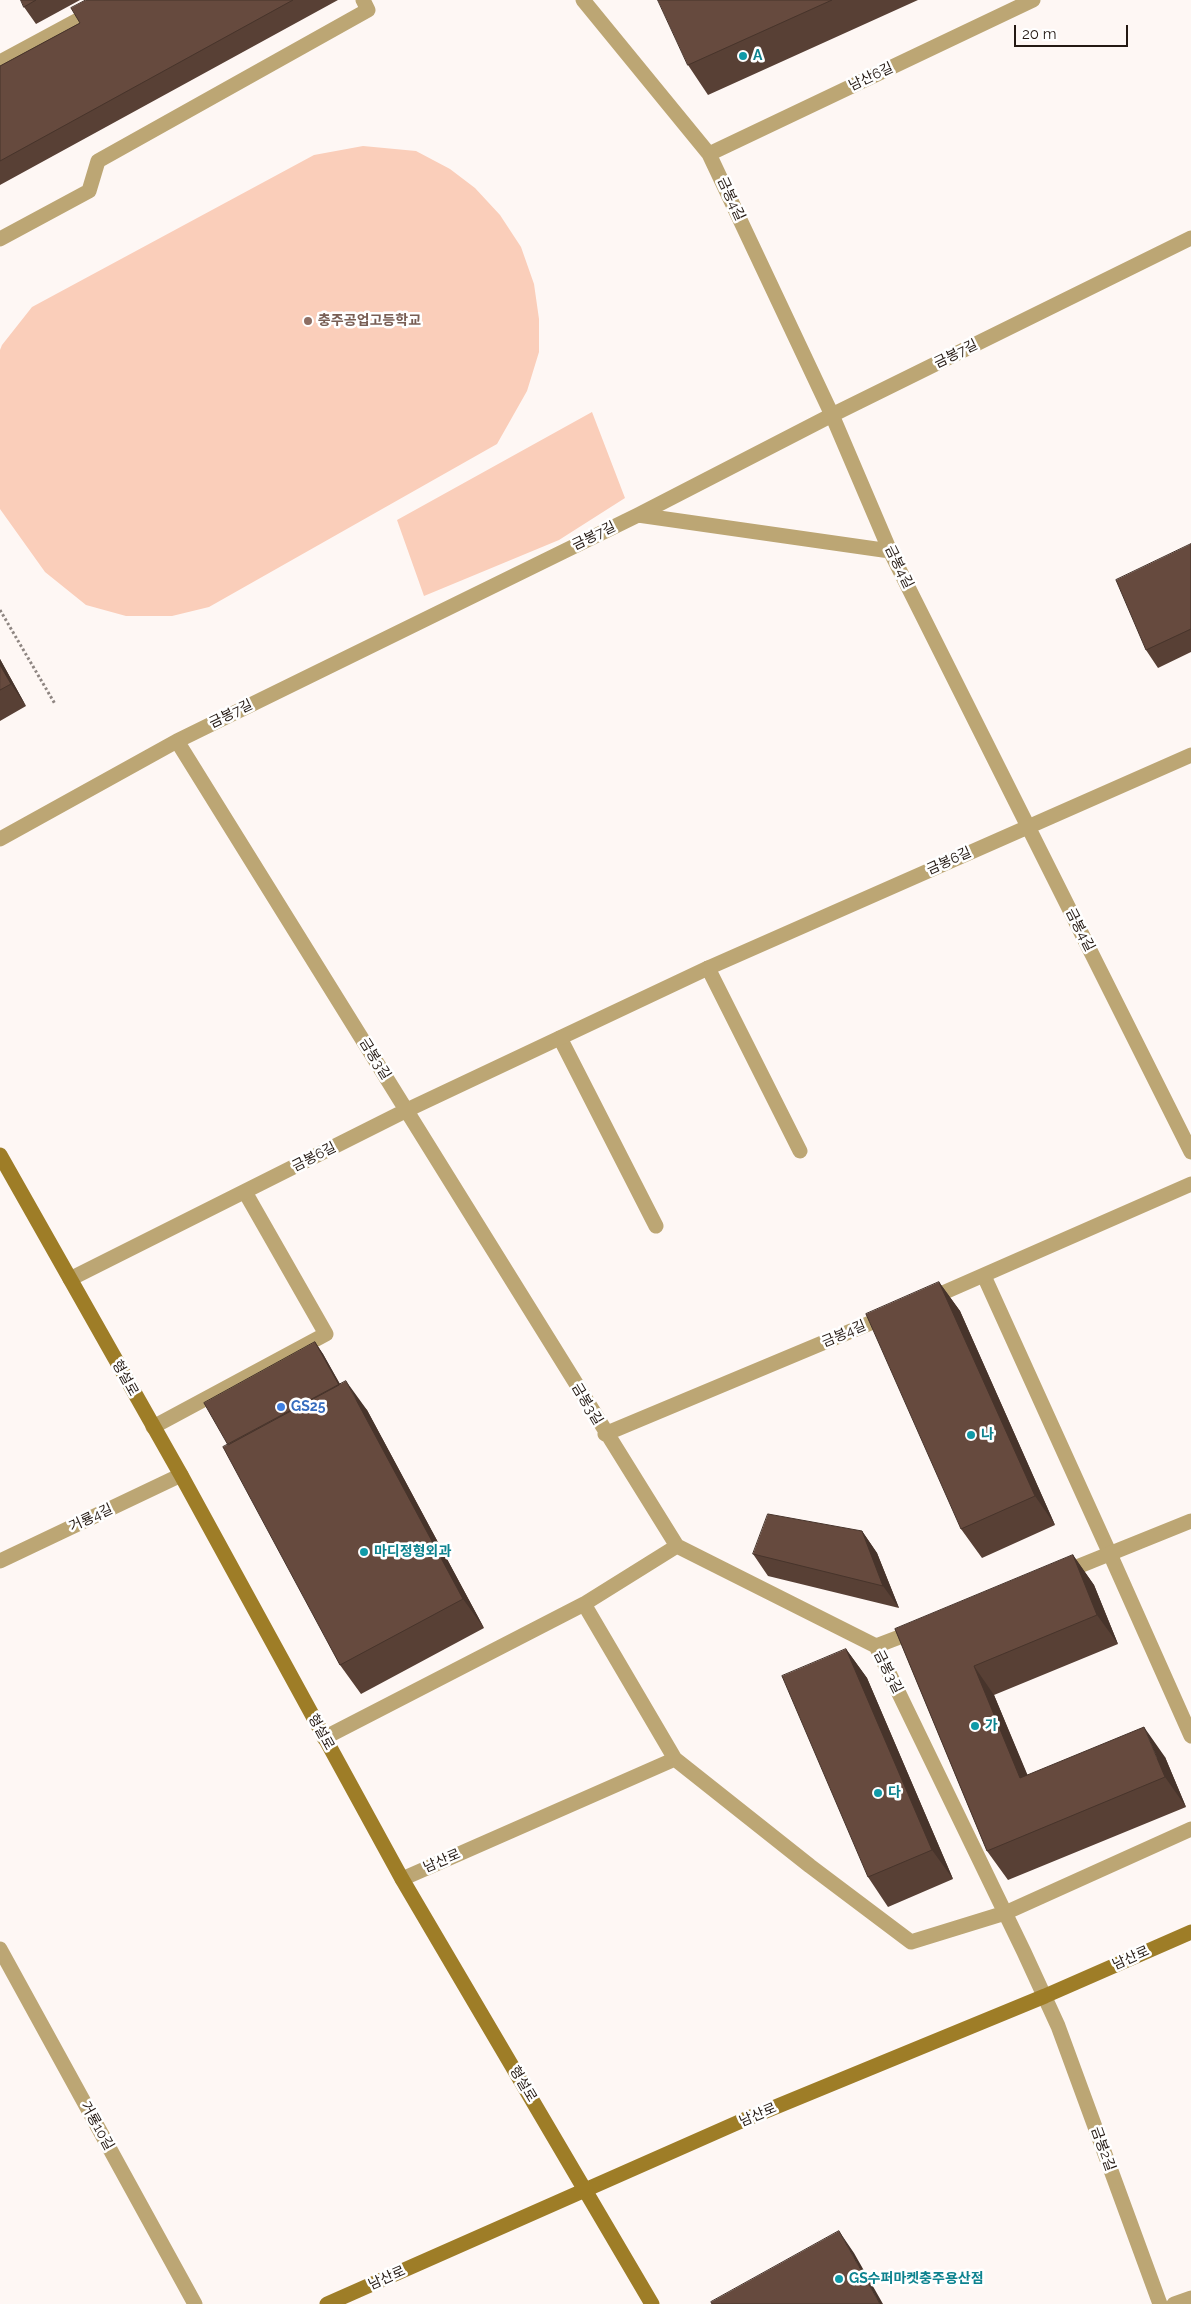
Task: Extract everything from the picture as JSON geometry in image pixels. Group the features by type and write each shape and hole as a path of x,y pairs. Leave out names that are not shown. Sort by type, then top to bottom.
{"street":[{"path":"1,58 115,0"},
{"path":"0,240 89,191 98,161 368,10 363,0"},
{"name":"남산6길","path":"709,154 1033,0"},
{"name":"금봉4길","path":"587,1 709,154 832,415 890,551 1191,1152"},
{"name":"금봉7길","path":"0,839 177,741 638,515 832,415 1191,238"},
{"path":"638,515 890,551"},
{"name":"금봉3길","path":"177,741 407,1110 605,1434 677,1546 876,1646 1045,1996"},
{"name":"금봉6길","path":"70,1279 407,1110 708,968 1191,755"},
{"path":"708,968 800,1151"},
{"path":"560,1038 656,1226"},
{"name":"형설로","path":"0,1155 181,1475 402,1879 652,2304"},
{"name":"금봉4길","path":"605,1434 984,1276 1191,1184"},
{"path":"153,1427 326,1334 245,1192"},
{"path":"984,1276 1191,1736"},
{"name":"거룡4길","path":"0,1561 181,1475"},
{"path":"1047,1579 1191,1522"},
{"path":"324,1738 584,1604 677,1546"},
{"path":"584,1604 675,1759 810,1866 911,1942 1006,1913 1191,1829"},
{"path":"876,1646 930,1625"},
{"name":"남산로","path":"402,1879 675,1759"},
{"name":"남산로","path":"327,2304 739,2122 1045,1996 1191,1932"},
{"name":"거룡10길","path":"0,1949 195,2304"},
{"name":"금봉2길","path":"1045,1996 1160,2304"},
{"path":"1174,2304 1191,2298"}],"path":[{"path":"0,610 55,704"}],"shaded area":[{"path":"363,146 416,151 450,169 475,188 500,215 521,247 534,284 539,319 539,352 527,391 497,444 209,607 172,616 126,616 86,605 45,572 0,509 0,350 2,345 32,307 314,155"},
{"path":"592,412 625,498 559,540 424,596 397,520"}],"building":[{"path":"21,0 36,0 24,7"},
{"path":"86,0 293,0 0,161 0,66 80,23 71,8"},
{"path":"658,0 832,0 688,65"},
{"path":"1191,544 1191,629 1146,650 1116,580"},
{"path":"0,665 11,684 0,690"},
{"name":"나","path":"939,1282 1035,1496 961,1529 866,1314"},
{"name":"GS25","path":"315,1342 339,1385 228,1445 204,1403"},
{"name":"마디정형외과","path":"346,1381 463,1599 340,1665 223,1447"},
{"path":"768,1514 862,1531 883,1586 753,1554"},
{"path":"1073,1555 1097,1615 974,1666 1020,1778 1144,1727 1165,1777 987,1851 895,1629"},
{"name":"다","path":"846,1649 932,1850 868,1877 782,1676"},
{"path":"839,2231 880,2304 712,2304 711,2302"}],"place":[{"name":"A","path":"743,56"},
{"name":"충주공업고등학교","path":"308,321"},
{"name":"GS25","path":"281,1407"},
{"name":"나","path":"971,1435"},
{"name":"마디정형외과","path":"364,1552"},
{"name":"가","path":"975,1726"},
{"name":"다","path":"878,1793"},
{"name":"GS수퍼마켓충주용산점","path":"839,2279"}]}
